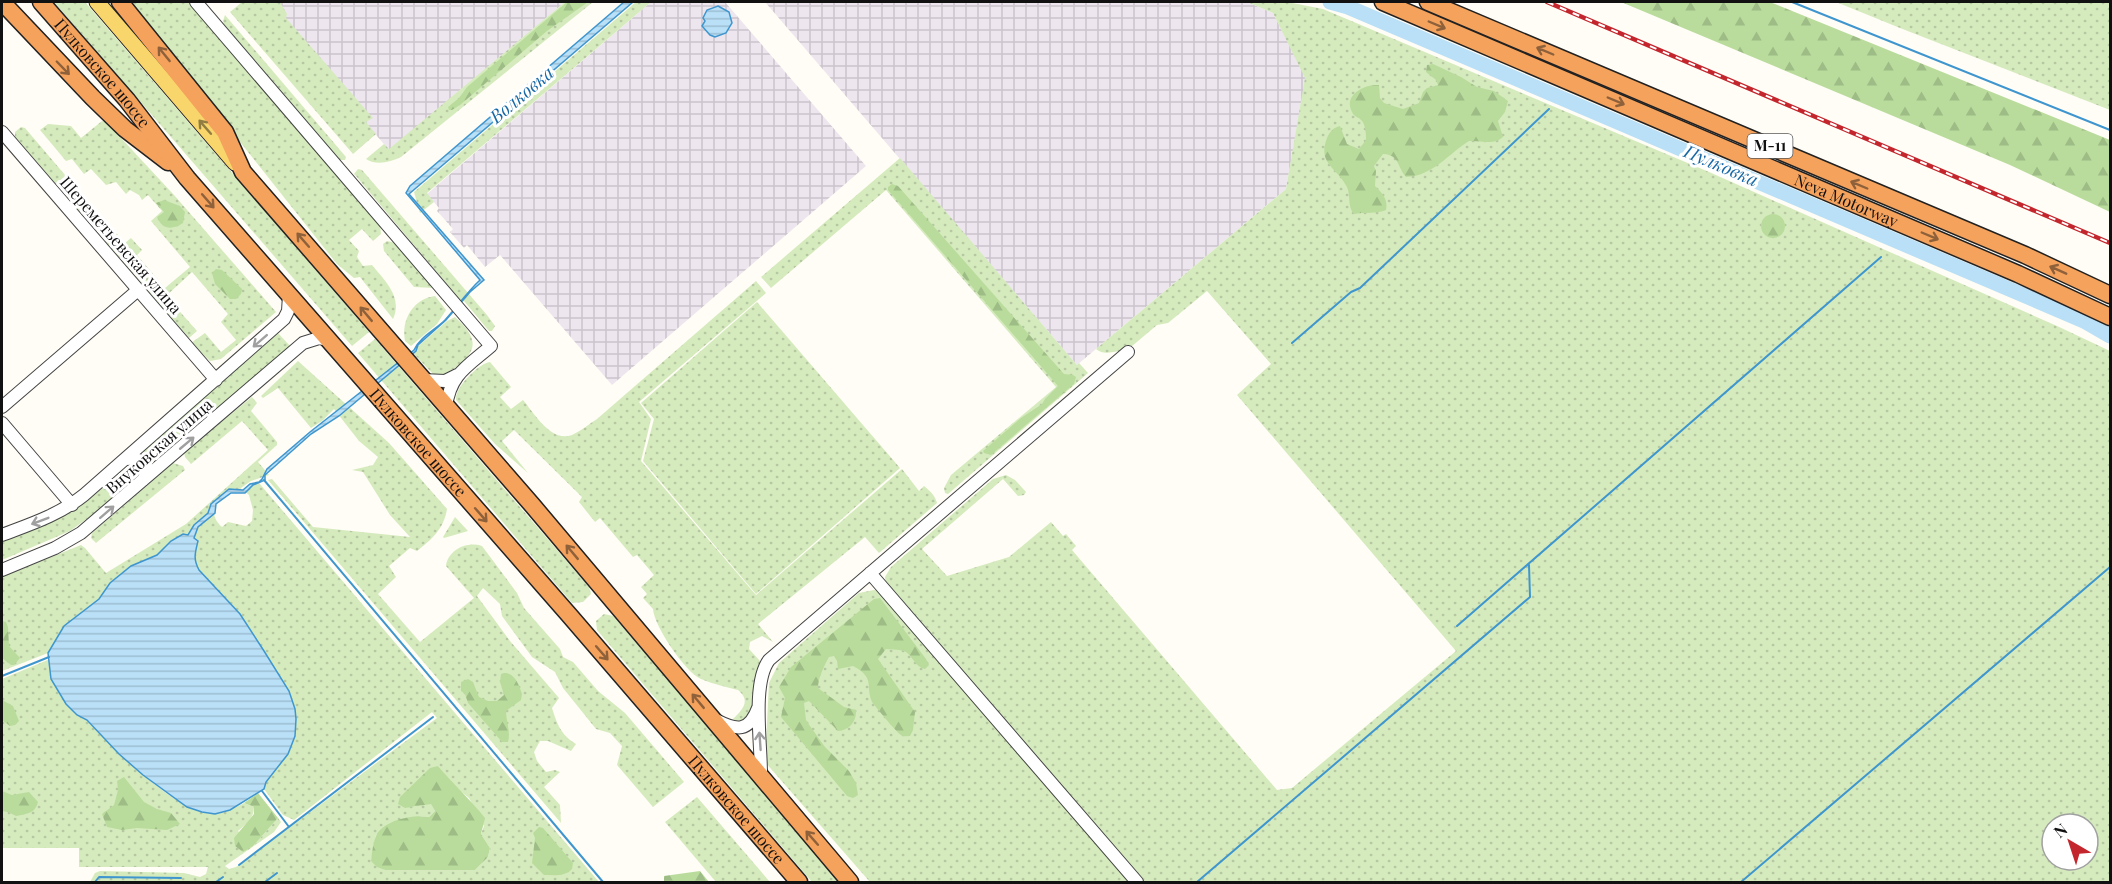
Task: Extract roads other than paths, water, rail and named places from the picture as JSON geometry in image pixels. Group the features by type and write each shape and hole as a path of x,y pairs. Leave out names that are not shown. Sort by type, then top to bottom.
{"highway":[{"path":"2,2 125,129 188,178"},
{"name":"Пулковское шоссе","path":"41,2 127,100 188,178 799,882"},
{"path":"120,2 225,132 243,172 533,506 850,882"},
{"name":"Neva Motorway","path":"1383,2 2018,274 2110,317"},
{"name":"Neva Motorway","path":"1428,2 2025,255 2110,295"}],"main road":[{"path":"97,2 243,172"}],"street":[{"path":"196,2 491,346 457,375 445,381 423,380"},
{"name":"Шереметьевская улица","path":"2,132 216,380"},
{"path":"2,397 136,287"},
{"path":"2,407 136,287"},
{"name":"Внуковская улица","path":"2,535 47,519 68,507 126,459 284,320 290,295"},
{"name":"Внуковская улица","path":"2,569 55,548 81,533 303,343 319,338 330,340"},
{"path":"761,779 760,704 762,679 770,660 1128,352"},
{"path":"446,407 450,386 457,375"},
{"path":"2,423 68,507"},
{"path":"2,434 68,507"},
{"path":"126,459 136,459 145,464 148,472 142,481"},
{"path":"870,573 1137,882"},
{"path":"713,719 730,727 745,727 754,719 760,704"}],"water":[{"name":"Волковка","path":"624,2 633,2 409,194 484,280 470,292 446,320 418,345 416,351 339,416 311,434 265,475 265,480 253,485 245,493 231,493 216,504 215,513 198,527 194,538 198,541 195,556 199,570 240,614 289,691 296,719 295,736 288,754 266,782 264,789 230,810 215,814 187,807 143,775 119,754 87,720 77,715 66,704 51,679 48,653 64,626 99,599 110,583 131,566 157,555 171,541 183,534 188,535 194,525 208,513 211,504 229,489 243,490 250,484 259,482 267,469 310,432 414,350 424,337 441,324 480,280 406,193 410,186"},
{"path":"718,6 729,12 732,23 726,33 715,37 702,26 707,10"}],"waterway":[{"name":"Пулковка","path":"1330,2 1348,7 2084,321 2110,336"},
{"path":"1792,2 2110,130"},
{"path":"1292,343 1351,292 1360,288 1549,109"},
{"path":"1457,626 1881,257"},
{"path":"264,480 603,882"},
{"path":"1197,882 1530,597 1529,565"},
{"path":"1741,882 2110,567"},
{"path":"2,676 49,657"},
{"path":"239,865 433,717"},
{"path":"262,791 289,827"},
{"path":"265,882 277,873"},
{"path":"95,882 99,877 181,878"},
{"path":"216,882 223,877"}],"railway":[{"path":"1547,2 2110,243"}]}
